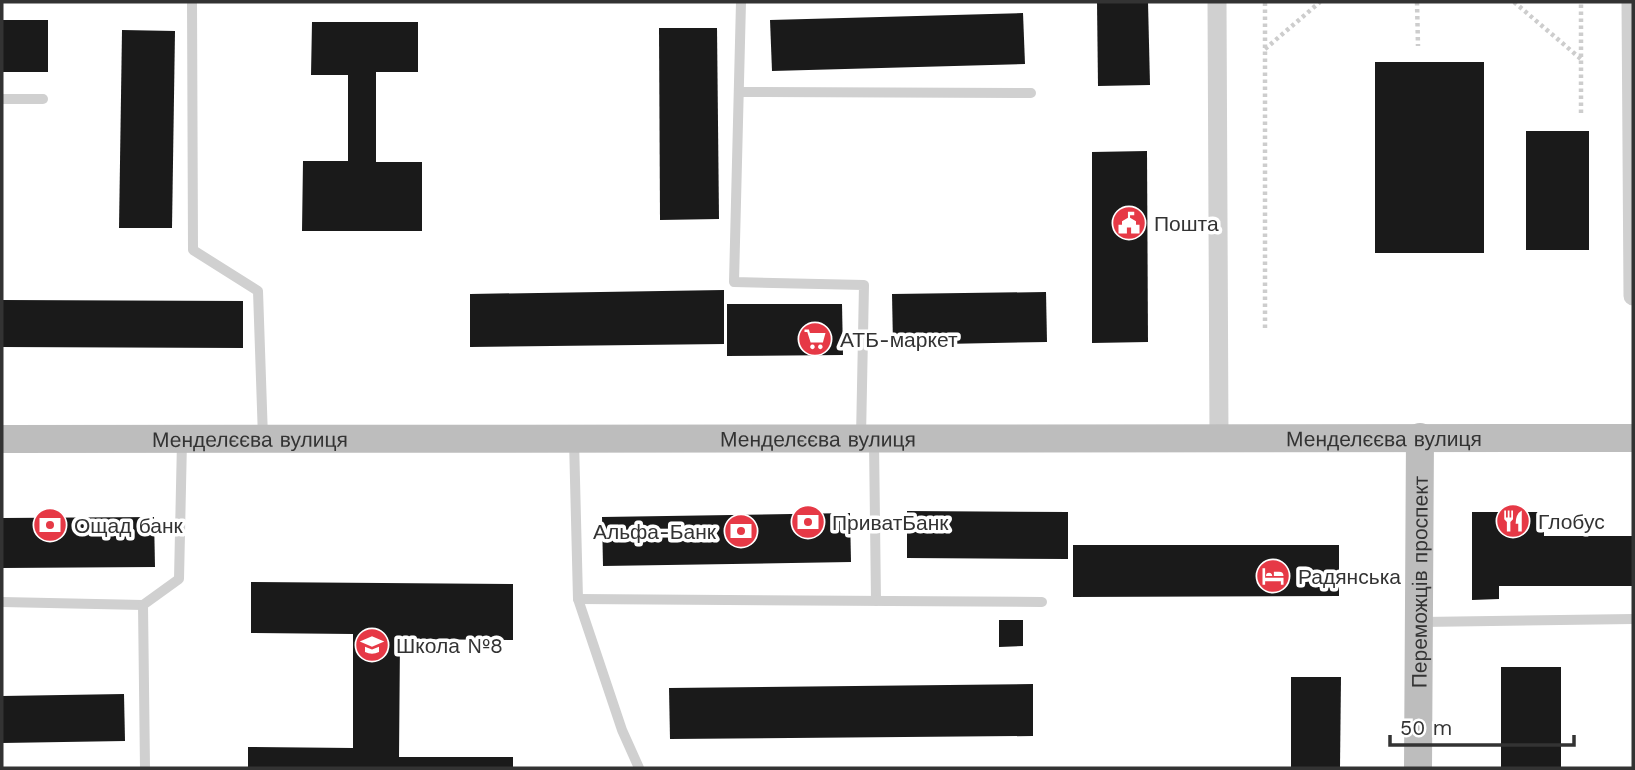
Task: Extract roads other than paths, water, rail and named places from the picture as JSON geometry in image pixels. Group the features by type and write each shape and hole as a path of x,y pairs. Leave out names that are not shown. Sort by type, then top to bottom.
{"street":[{"path":"1217,2 1219,437"},
{"path":"1631,2 1633,296"},
{"name":"Переможців проспект","path":"1418,768 1420,437"},
{"name":"Менделєєва вулиця","path":"2,439 1633,438"}],"lane":[{"path":"192,2 193,250 258,291 263,439"},
{"path":"741,2 734,282 864,285 867,438 876,601"},
{"path":"738,92 1031,93"},
{"path":"2,99 43,99"},
{"path":"574,438 578,599 622,730 639,768"},
{"path":"2,602 143,605 179,579 182,439"},
{"path":"578,599 1042,602"},
{"path":"143,605 145,768"},
{"path":"1418,622 1633,619"}],"place":[{"name":"Пошта","path":"1129,223"},
{"name":"АТБ-маркет","path":"815,339"},
{"name":"Глобус","path":"1513,521"},
{"name":"ПриватБанк","path":"808,522"},
{"name":"Ощад банк","path":"50,525"},
{"name":"Альфа-Банк","path":"741,531"},
{"name":"Радянська","path":"1273,576"},
{"name":"Школа №8","path":"372,645"}]}
